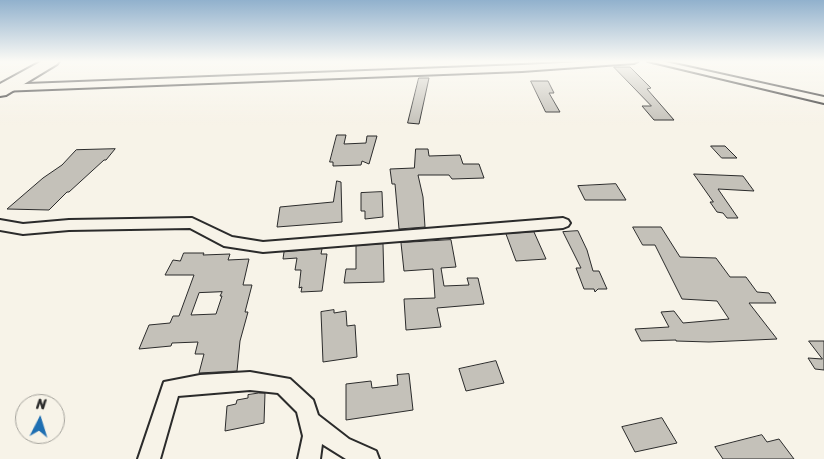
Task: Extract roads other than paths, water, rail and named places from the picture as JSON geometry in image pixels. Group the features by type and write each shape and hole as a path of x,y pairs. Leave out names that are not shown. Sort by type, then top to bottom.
{"street":[{"path":"1,88 146,82"},
{"path":"746,82 824,100"},
{"path":"0,225 23,229 69,225 192,223 229,242 263,247 563,223"},
{"path":"148,459 171,388 250,381 283,385 306,407 312,436 309,459"},
{"path":"309,421 342,446 368,459"}]}
